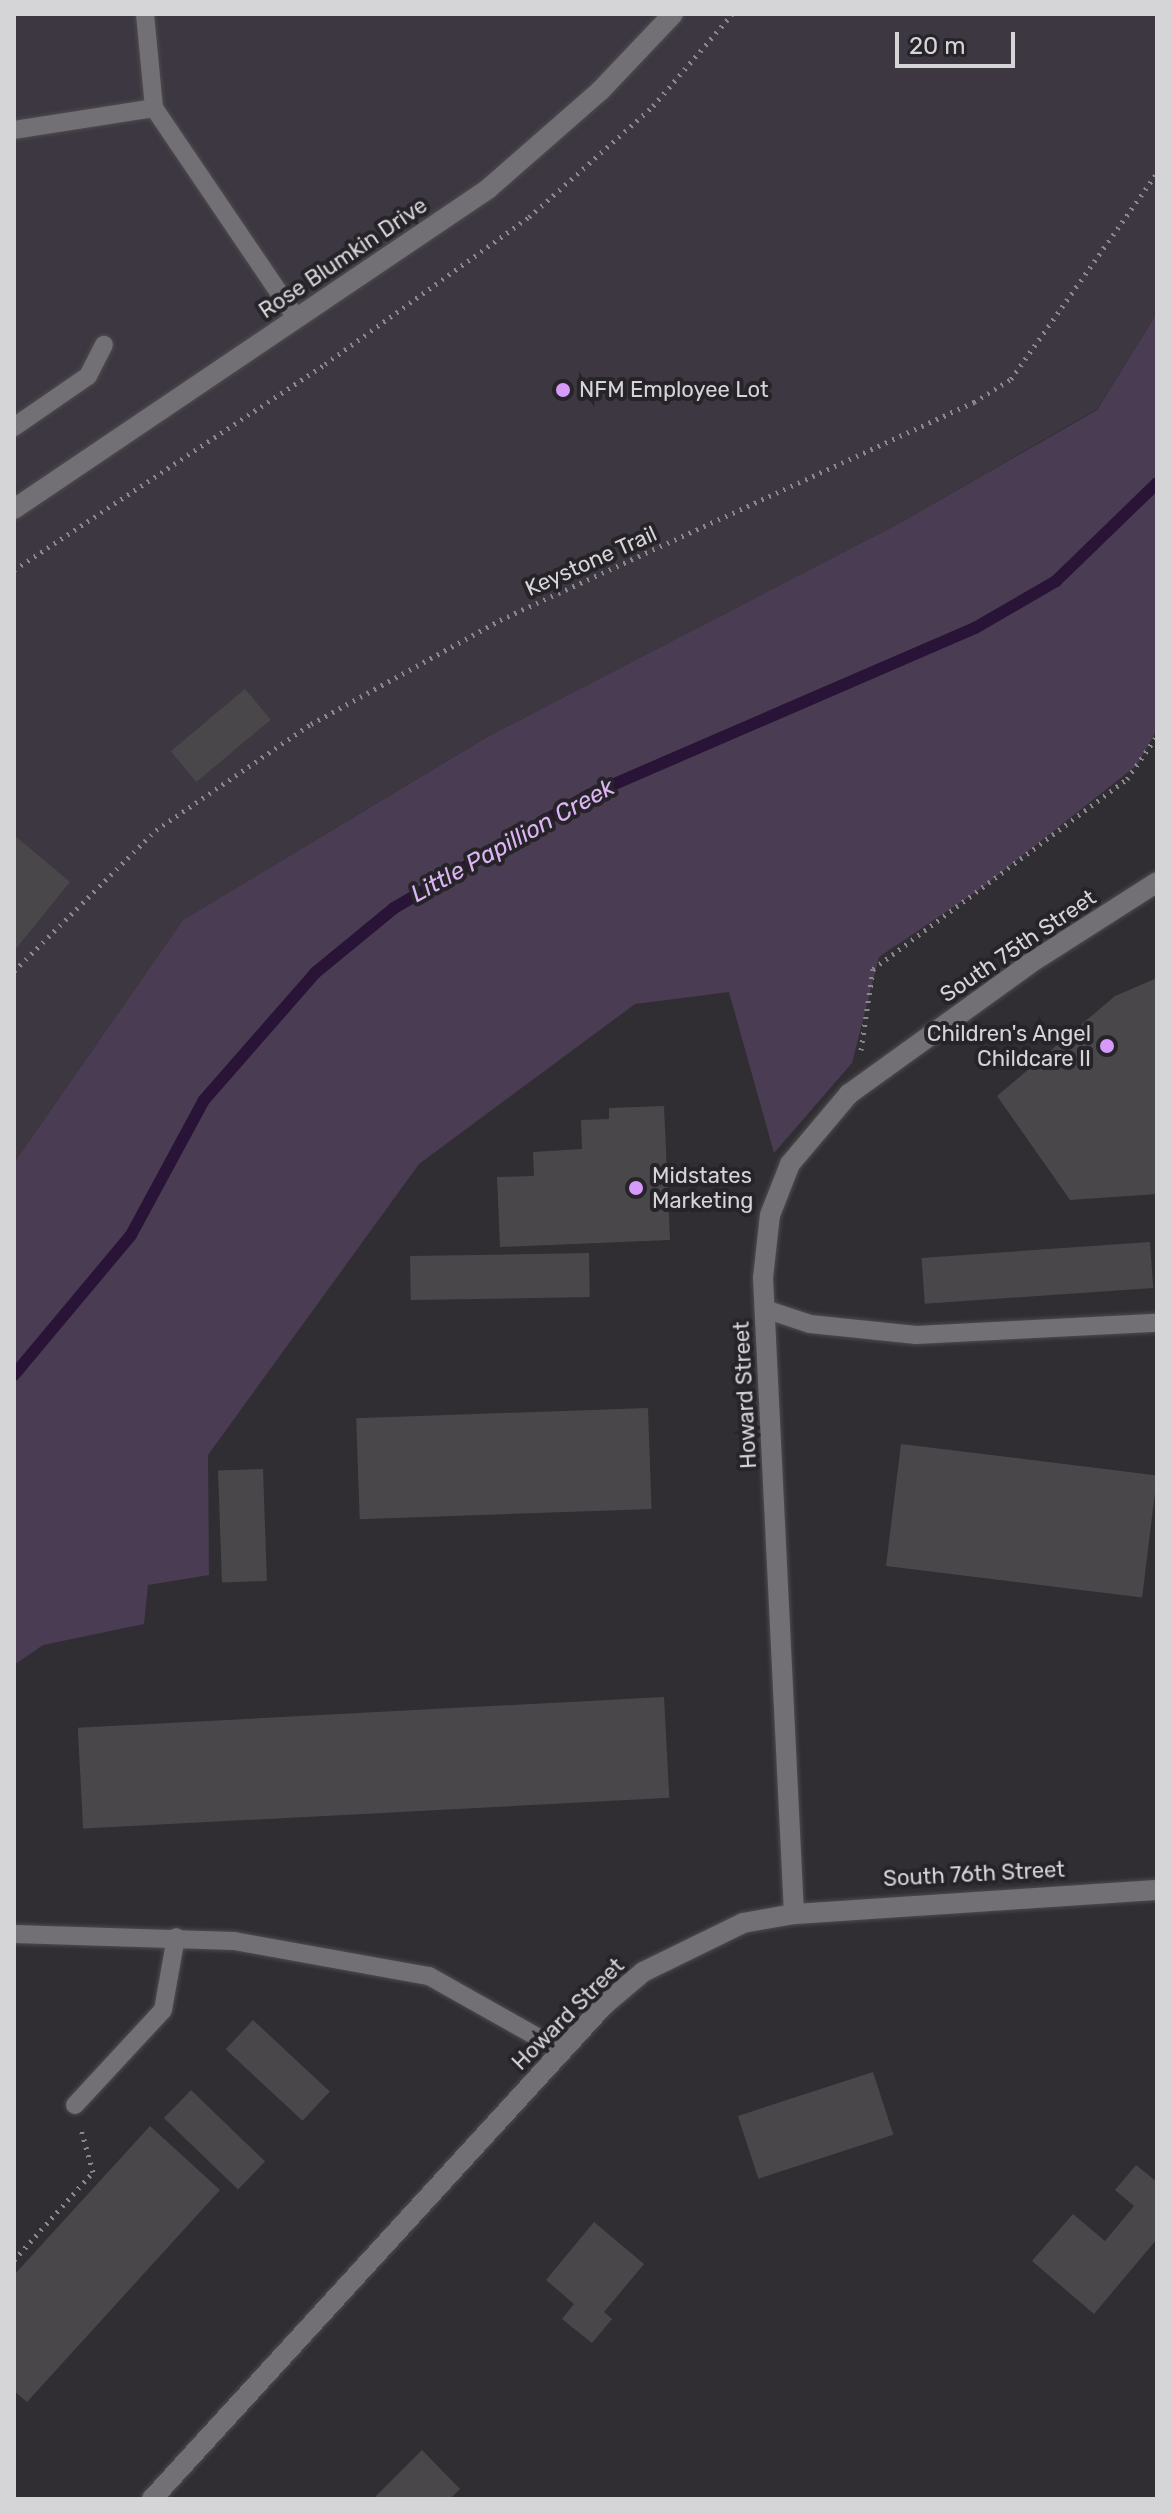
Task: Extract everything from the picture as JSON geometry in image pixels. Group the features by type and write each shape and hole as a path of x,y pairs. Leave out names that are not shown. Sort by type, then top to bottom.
{"street":[{"name":"Rose Blumkin Drive","path":"14,509 488,189 600,91 673,14"},
{"name":"South 75th Street","path":"767,1236 790,1164 815,1127 858,1089 1157,882"},
{"name":"Howard Street","path":"152,2499 562,2051 643,1972 743,1923 794,1914 765,1309 767,1236"},
{"name":"South 76th Street","path":"794,1914 1157,1890"}],"lane":[{"path":"145,14 154,108 296,318"},
{"path":"14,130 154,108"},
{"path":"14,427 88,376 104,345"},
{"path":"765,1309 810,1324 916,1335 1157,1323"},
{"path":"14,1934 176,1937 429,1976 562,2051"},
{"path":"75,2105 163,2010 176,1937"}],"path":[{"path":"14,570 325,364 529,217 653,106 732,14"},
{"name":"Keystone Trail","path":"14,971 156,830 311,724 500,620 974,402 1011,379 1157,173"},
{"path":"858,1089 873,969 1127,779 1157,736"},
{"path":"14,2260 93,2172 75,2105"}],"shaded area":[{"path":"14,14 1157,14 1157,313 1097,409 900,523 489,736 183,920 14,1163"},
{"path":"1157,313 1157,730 1137,765 983,887 879,957 852,1063 774,1153 729,992 635,1004 419,1164 208,1455 209,1575 148,1585 144,1624 43,1645 14,1665 14,1163 183,920 489,736 900,523 1097,410"}],"building":[{"path":"245,689 271,720 196,782 171,751"},
{"path":"14,835 70,882 14,951"},
{"name":"Children's Angel Childcare II","path":"1157,978 1157,1194 1070,1200 997,1096 1115,996"},
{"path":"664,1106 670,1240 500,1247 497,1177 534,1176 533,1152 582,1149 581,1120 609,1119 609,1108"},
{"path":"1150,1242 1153,1288 925,1304 922,1258"},
{"path":"589,1253 590,1297 411,1300 410,1256"},
{"path":"648,1408 652,1509 360,1519 356,1418"},
{"path":"901,1444 1157,1475 1142,1598 886,1566"},
{"path":"263,1469 267,1581 222,1583 218,1471"},
{"path":"664,1697 669,1798 83,1829 78,1728"},
{"path":"253,2020 330,2092 303,2121 226,2049"},
{"path":"873,2072 893,2135 758,2179 738,2116"},
{"path":"191,2090 265,2162 238,2190 164,2118"},
{"path":"150,2126 220,2190 27,2402 14,2391 14,2275"},
{"path":"1136,2165 1157,2182 1157,2239 1094,2314 1032,2261 1073,2214 1105,2241 1134,2206 1115,2190"},
{"path":"594,2222 644,2264 604,2312 612,2319 592,2343 562,2319 574,2304 546,2280"},
{"path":"422,2450 460,2489 450,2499 373,2499"}],"waterway":[{"name":"Little Papillion Creek","path":"14,1375 131,1235 204,1100 315,973 394,908 589,795 975,628 1056,581 1157,483"}],"place":[{"name":"NFM Employee Lot","path":"563,390"},
{"name":"Children's Angel Childcare II","path":"1107,1046"},
{"name":"Midstates Marketing","path":"636,1188"}]}
